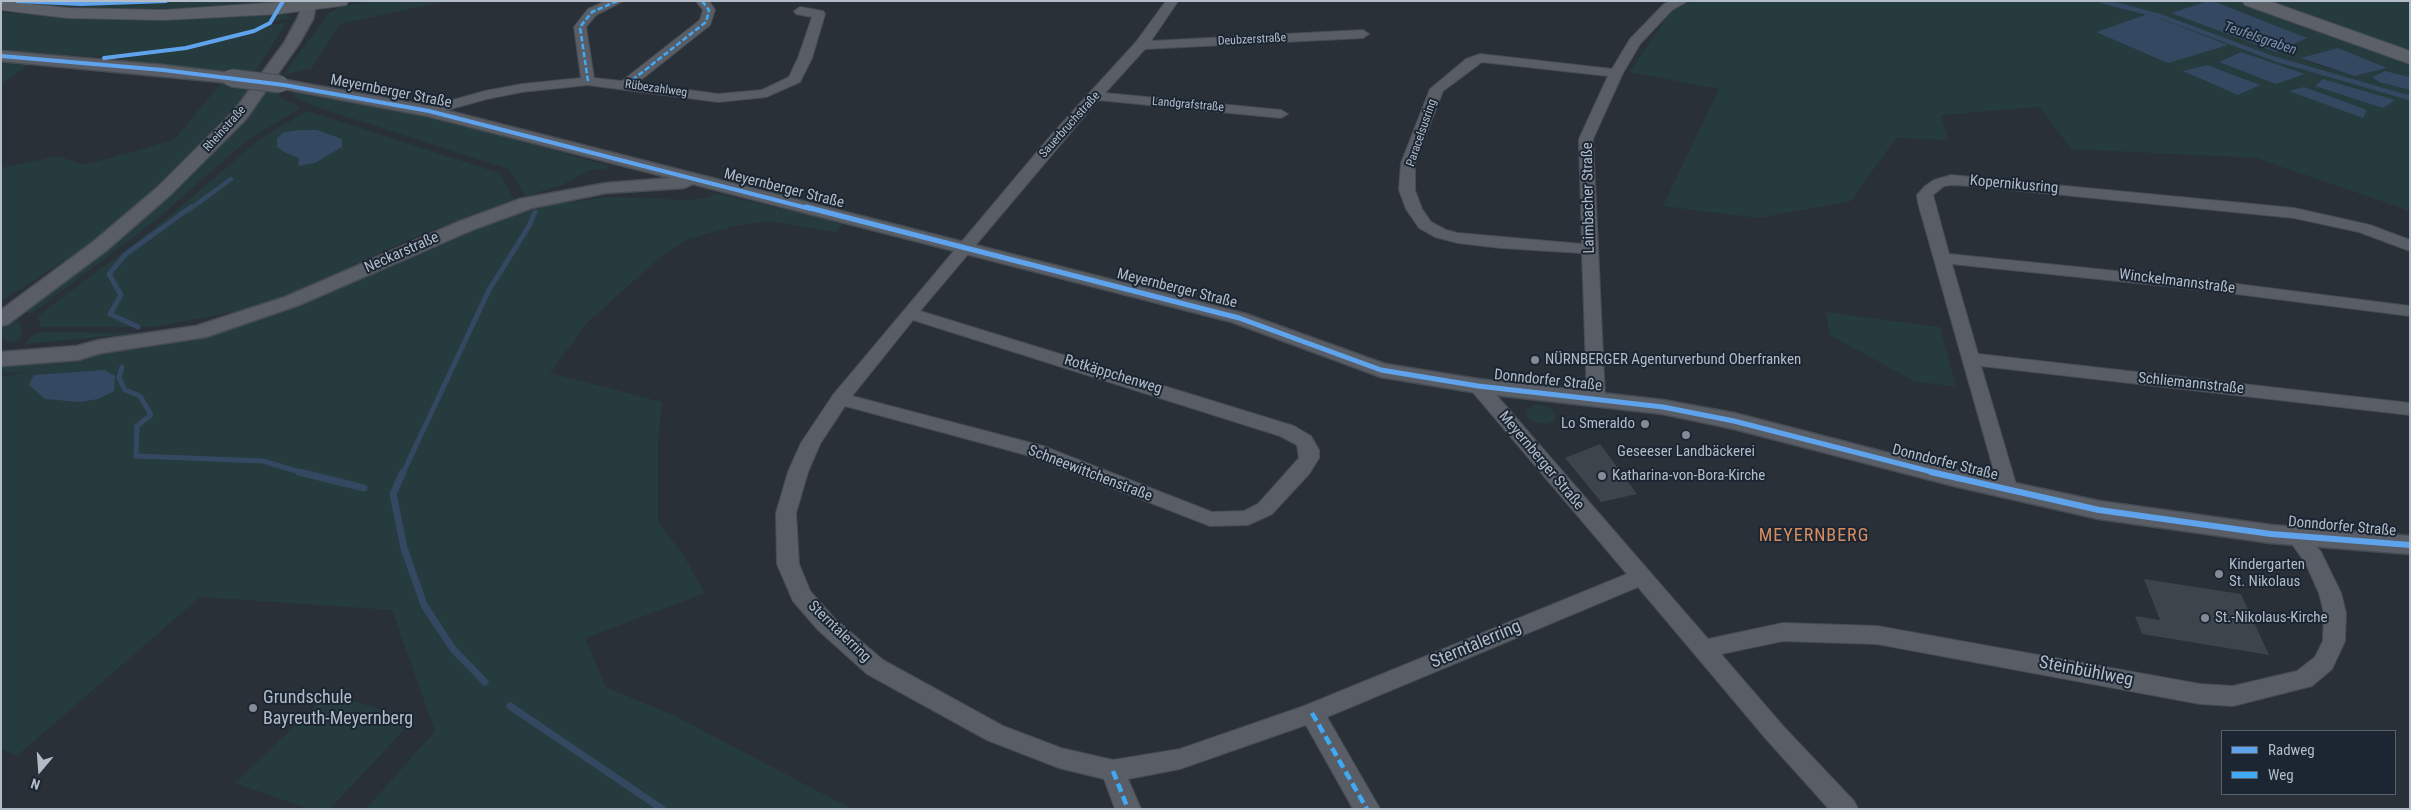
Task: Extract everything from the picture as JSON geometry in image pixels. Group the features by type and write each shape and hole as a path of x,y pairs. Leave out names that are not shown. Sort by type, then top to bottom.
{"main road":[{"path":"1,5 68,13 140,16 240,11 340,1"},
{"path":"2251,1 2410,58"}],"street":[{"path":"588,81 580,27 592,12 617,1"},
{"path":"626,85 706,22 709,10 702,1"},
{"name":"Sauerbruchstraße","path":"965,248 1058,136 1141,45 1172,1"},
{"name":"Laimbacher Straße","path":"1596,398 1586,140 1616,73 1636,42 1668,7 1682,1"},
{"name":"Rheinstraße","path":"1,320 73,268 164,191 240,115 291,44 309,5"},
{"name":"Rübezahlweg","path":"429,111 512,90 552,83 588,81 718,98 744,98 781,88 795,79 805,58 819,14 800,11"},
{"name":"Deubzerstraße","path":"1141,45 1363,34"},
{"name":"Meyernberger Straße","path":"1,56 280,84 429,111 1239,318 1381,370 1478,386 1640,577 1845,809"},
{"name":"Paracelsusring","path":"1589,249 1458,238 1441,234 1425,225 1414,209 1407,190 1408,162 1437,89 1471,62 1480,58 1616,73"},
{"name":"Landgrafstraße","path":"1096,96 1281,114"},
{"path":"606,188 632,175 636,164"},
{"name":"Kopernikusring","path":"2008,491 1926,203 1925,195 1939,183 1952,180 2294,213 2364,228 2410,246"},
{"name":"Neckarstraße","path":"1,359 78,353 99,347 176,336 227,324 292,301 497,213 527,203 606,188 711,183"},
{"name":"Rheinstraße","path":"1,305 116,232"},
{"name":"Sterntalerring","path":"965,248 840,399 811,443 798,472 786,512 788,564 801,595 826,624 875,667 995,733 1059,758 1113,771 1180,759 1312,713 1640,577"},
{"name":"Winckelmannstraße","path":"1943,258 2205,285 2410,311"},
{"name":"Rotkäppchenweg","path":"910,313 1287,430 1304,441 1309,450"},
{"name":"Neckarstraße","path":"1,348 85,344 99,347"},
{"name":"Schliemannstraße","path":"1971,359 2410,409"},
{"name":"Donndorfer Straße","path":"1478,386 1663,407 1734,421 2008,491 2164,520 2296,536 2410,545"},
{"name":"Schneewittchenstraße","path":"840,399 1036,451 1210,519 1248,518 1265,509 1302,470 1310,458 1309,450"},
{"name":"Steinbühlweg","path":"1703,649 1782,632 1877,635 2200,694 2233,696 2304,679 2324,663 2334,642 2335,613 2330,593 2314,558 2296,536"},
{"path":"1312,713 1367,809"},
{"path":"1113,771 1128,809"}],"green space":[{"path":"25,1 304,1 170,9 43,6"},
{"path":"369,1 447,1 340,24 311,69 283,75 328,14 340,7"},
{"path":"1694,1 2208,1 2172,13 2306,38 2213,1 2239,1 2410,62 2410,77 2385,71 2372,77 2379,82 2410,90 2410,211 2256,158 2071,149 2040,107 1941,115 1948,140 1896,138 1851,201 1759,218 1663,206 1719,89 1629,72 1673,9","holes":["2305,61 2386,68 2354,76"]},
{"path":"2262,1 2410,1 2410,55"},
{"path":"1,13 118,18 280,13 293,18 265,23 252,30 186,46 93,57 1,50"},
{"path":"286,23 253,75 112,60 191,48 255,33 270,25"},
{"path":"10,58 33,61 1,85 1,64"},
{"path":"222,82 244,83 250,93 169,180 100,238 1,301 1,168 58,156 85,165 174,140"},
{"path":"272,86 280,87 279,97 301,108 247,140 156,220 31,314 25,311 178,185 242,124"},
{"path":"290,88 425,114 609,166 605,169 590,170 562,185 526,196 509,169 314,106 296,98"},
{"path":"307,111 499,173 514,199 418,236 283,297 238,311 153,327 41,327 38,316 165,220 261,138","holes":["342,147 315,163 298,165 299,158"]},
{"path":"713,193 844,223 836,232 769,221 734,226 686,240 659,258 588,322 550,373 662,402 658,442 658,522 682,553 705,593 585,638 606,687 677,717 852,809 366,809 435,731 392,610 200,597 17,756 1,749 1,377 26,372 1,373 1,369 8,363 144,348 224,330 295,306 406,257 427,252 508,216 553,205 607,197 690,200 710,197"},
{"path":"1826,312 1940,327 1956,387 1914,381 1830,335"},
{"path":"11,320 19,323 22,331 19,339 11,342 3,339 0,331 3,323"},
{"path":"41,332 142,333 25,344 33,335"},
{"path":"1534,405 1546,406 1553,410 1556,417 1553,422 1545,424 1532,422 1527,417 1526,411"},
{"path":"329,693 413,720 330,809 309,809 235,783"}],"water":[{"path":"2213,1 2307,38 2276,52 2171,13"},
{"path":"2148,14 2228,45 2168,63 2096,32"},
{"path":"2338,48 2387,68 2354,76 2301,58"},
{"path":"2241,52 2305,74 2276,84 2219,62"},
{"path":"2207,65 2260,85 2238,95 2183,71"},
{"path":"2385,71 2410,77 2410,90 2379,82 2372,77"},
{"path":"2323,79 2395,100 2383,108 2315,86"},
{"path":"2304,87 2367,110 2363,118 2289,91"},
{"path":"317,130 342,139 342,147 315,163 298,166 299,158 277,147 277,138 284,132"},
{"path":"104,370 115,376 114,391 98,399 80,402 45,399 29,385 34,375"}],"building":[{"name":"Katharina-von-Bora-Kirche","path":"1600,444 1637,494 1601,502 1565,458"},
{"name":"St.-Nikolaus-Kirche","path":"2144,579 2241,594 2269,655 2142,634 2135,616 2160,620"}],"waterway":[{"name":"Teufelsgraben","path":"2102,1 2160,16 2275,59 2410,98"},
{"path":"190,209 231,179"},
{"path":"138,327 110,314 121,295 109,274 126,254 191,207"},
{"path":"403,473 489,290 529,226 535,212"},
{"path":"122,367 119,378 125,390 140,396 151,415 137,426 136,456 263,461 303,473"},
{"path":"403,472 393,494 404,548 424,605 453,649 485,682"},
{"path":"303,473 364,488"},
{"path":"510,706 662,809"}],"marked path":[{"path":"588,81 580,27 592,12 617,1"},
{"path":"626,85 706,22 709,10 702,1"},
{"path":"1312,713 1367,809"},
{"path":"1113,771 1128,809"}],"cycle path":[{"path":"17,1 81,4 166,1"},
{"path":"104,58 186,48 254,31 270,23 283,1"},
{"path":"1,56 163,70 284,85 429,111 1239,318 1381,370 1478,386 1663,407 1734,421 1954,478 2099,510 2271,534 2410,545"}],"place":[{"name":"NÜRNBERGER Agenturverbund Oberfranken","path":"1535,360"},
{"name":"Lo Smeraldo","path":"1645,424"},
{"name":"Geseeser Landbäckerei","path":"1686,435"},
{"name":"Katharina-von-Bora-Kirche","path":"1602,476"},
{"name":"Kindergarten St. Nikolaus","path":"2219,574"},
{"name":"St.-Nikolaus-Kirche","path":"2205,618"},
{"name":"Grundschule Bayreuth-Meyernberg","path":"253,708"}],"district":[{"name":"MEYERNBERG","path":"1814,536"}]}
